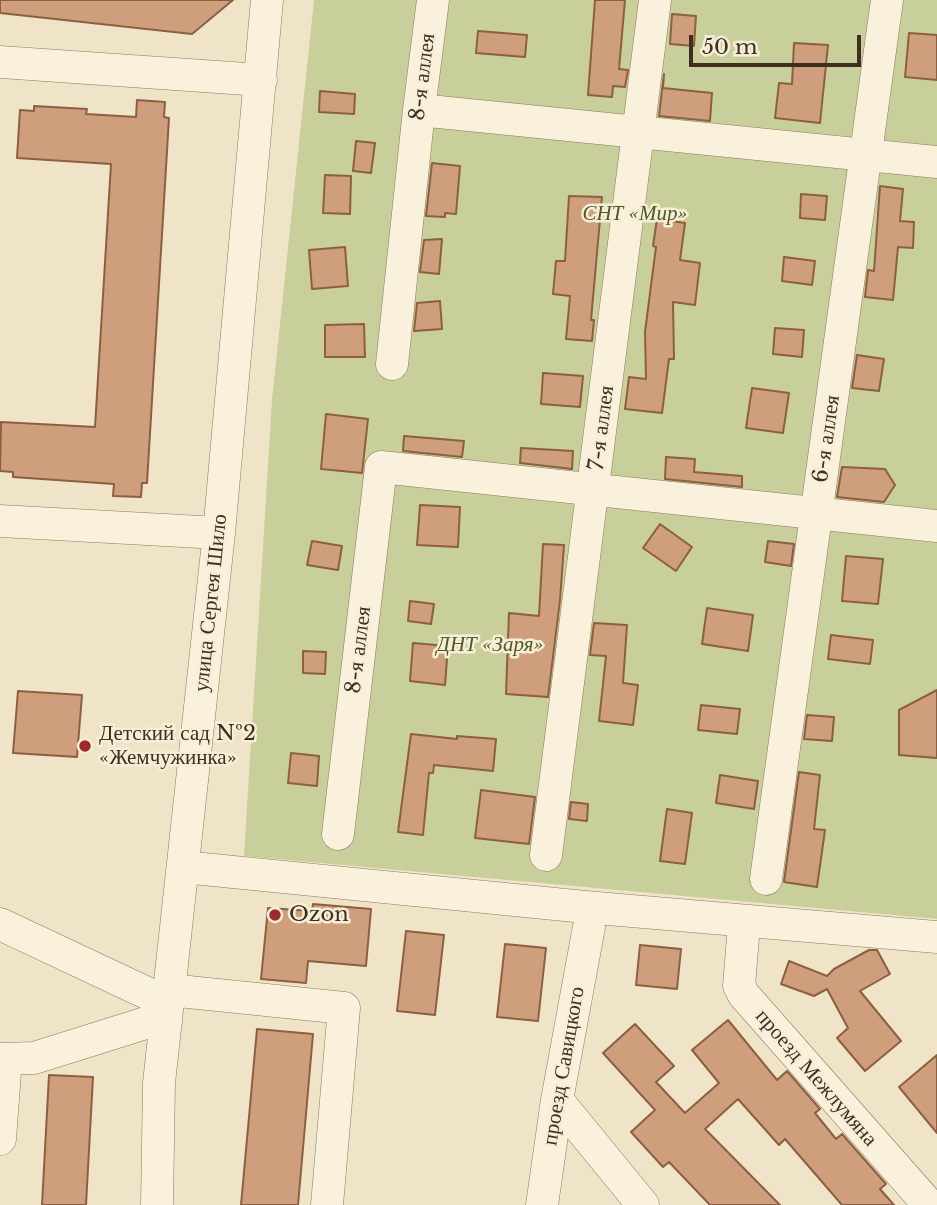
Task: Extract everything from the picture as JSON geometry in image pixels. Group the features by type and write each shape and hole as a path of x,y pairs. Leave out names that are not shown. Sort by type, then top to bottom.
{"street":[{"name":"улица Сергея Шило","path":"157,1205 159,1083 164,1009 183,867 219,533 267,0"},
{"name":"8-я аллея","path":"392,364 433,0"},
{"name":"7-я аллея","path":"546,855 655,0"},
{"name":"6-я аллея","path":"766,878 887,0"},
{"path":"0,69 261,80"},
{"path":"419,110 937,162"},
{"name":"8-я аллея","path":"338,834 381,467 594,490"},
{"path":"594,490 937,526"},
{"path":"0,521 219,533"},
{"path":"183,867 598,908 937,937"},
{"path":"0,924 164,1009"},
{"name":"проезд Савицкого","path":"542,1205 557,1101 589,927"},
{"name":"проезд Межлумяна","path":"743,937 739,986 744,995 929,1205"},
{"path":"0,947 164,1009"},
{"path":"0,1139 3,1059 34,1058 164,1009 344,1008 327,1205"},
{"path":"557,1101 643,1205"}],"green space":[{"path":"314,0 937,0 937,919 244,856 272,400"}],"building":[{"path":"0,0 233,0 192,34 0,13"},
{"path":"595,0 625,0 619,69 628,70 625,87 613,86 612,97 588,95"},
{"path":"672,14 696,16 694,46 670,44"},
{"path":"478,31 527,35 525,57 476,53"},
{"path":"909,33 937,35 937,80 905,77"},
{"path":"794,43 828,45 820,123 775,118 779,83 792,84"},
{"path":"664,74 663,88 712,93 710,121 659,116"},
{"path":"320,91 355,94 354,114 319,112"},
{"path":"137,100 165,102 164,117 169,118 147,483 142,483 141,497 113,496 114,484 13,477 13,472 0,471 1,422 95,427 111,164 17,158 20,110 34,111 34,106 87,109 86,114 136,117"},
{"path":"356,141 375,143 371,173 353,171"},
{"path":"432,163 460,166 456,214 445,213 445,217 426,216"},
{"path":"325,175 351,176 350,214 323,213"},
{"path":"880,186 903,189 900,221 914,222 913,248 898,247 893,300 865,297 868,270 874,271"},
{"path":"801,194 827,196 825,220 800,218"},
{"path":"569,196 602,197 591,320 594,320 592,341 566,339 570,296 553,294 556,261 565,261"},
{"path":"657,219 685,223 680,260 700,263 695,305 673,302 674,359 669,359 662,413 625,409 629,377 646,379 645,332"},
{"path":"442,239 439,274 420,272 424,240"},
{"path":"345,247 348,286 312,289 309,250"},
{"path":"784,257 815,261 812,285 782,281"},
{"path":"440,301 442,329 414,331 417,303"},
{"path":"364,324 365,357 325,357 325,325"},
{"path":"775,328 804,330 802,357 773,354"},
{"path":"857,355 884,359 879,391 852,388"},
{"path":"543,373 583,376 580,407 541,404"},
{"path":"752,388 789,393 783,433 746,428"},
{"path":"326,414 368,419 362,473 321,469"},
{"path":"404,436 464,441 462,457 403,451"},
{"path":"521,448 573,451 572,469 520,463"},
{"path":"666,457 695,459 694,472 742,476 742,487 665,479"},
{"path":"842,467 885,469 895,485 884,502 837,497"},
{"path":"420,505 460,507 458,547 417,545"},
{"path":"660,524 692,547 676,571 643,548"},
{"path":"312,541 342,546 338,570 307,565"},
{"path":"768,541 794,544 791,566 765,562"},
{"path":"543,544 564,545 548,697 506,694 509,613 539,616"},
{"path":"846,556 883,559 878,604 842,601"},
{"path":"410,601 434,604 431,624 408,621"},
{"path":"707,608 753,615 748,651 702,644"},
{"path":"594,623 627,625 623,683 638,685 633,725 599,721 606,656 590,655"},
{"path":"831,635 873,640 870,664 828,659"},
{"path":"413,643 448,646 445,685 410,681"},
{"path":"303,651 326,652 325,674 303,673"},
{"path":"937,690 937,758 899,755 899,710"},
{"path":"18,691 82,695 77,757 13,753"},
{"path":"701,705 740,709 737,734 698,730"},
{"path":"807,715 834,717 832,741 804,739"},
{"path":"411,734 457,739 457,736 496,739 493,771 434,765 433,773 429,773 423,835 398,832"},
{"path":"291,753 319,756 317,786 288,783"},
{"path":"799,772 820,775 814,829 825,830 817,887 784,882"},
{"path":"720,775 758,781 754,809 716,803"},
{"path":"481,790 535,797 529,844 475,838"},
{"path":"571,802 588,804 587,821 569,819"},
{"path":"667,809 692,813 685,864 660,861"},
{"path":"313,904 371,909 366,966 308,961 306,983 261,979 268,908 312,911"},
{"path":"406,931 444,935 435,1015 397,1011"},
{"path":"505,944 546,948 538,1021 497,1017"},
{"path":"640,945 681,949 677,989 636,985"},
{"path":"869,950 877,950 890,974 860,991 901,1041 865,1071 837,1038 848,1028 827,989 814,996 781,984 789,961 827,976 834,969"},
{"path":"728,1020 777,1080 787,1071 820,1109 815,1113 836,1139 842,1134 886,1184 880,1189 894,1205 842,1205 785,1139 779,1145 738,1099 705,1129 780,1205 710,1205 669,1162 663,1167 631,1132 655,1110 603,1053 635,1024 674,1066 656,1082 685,1113 719,1083 692,1050"},
{"path":"257,1029 313,1034 298,1205 241,1205"},
{"path":"937,1055 937,1133 899,1087"},
{"path":"49,1075 93,1077 86,1205 42,1205"}],"place":[{"name":"Детский сад №2 «Жемчужинка»","path":"85,746"},
{"name":"Ozon","path":"275,915"}],"park label":[{"name":"СНТ «Мир»","path":"635,214"},
{"name":"ДНТ «Заря»","path":"490,645"}]}
